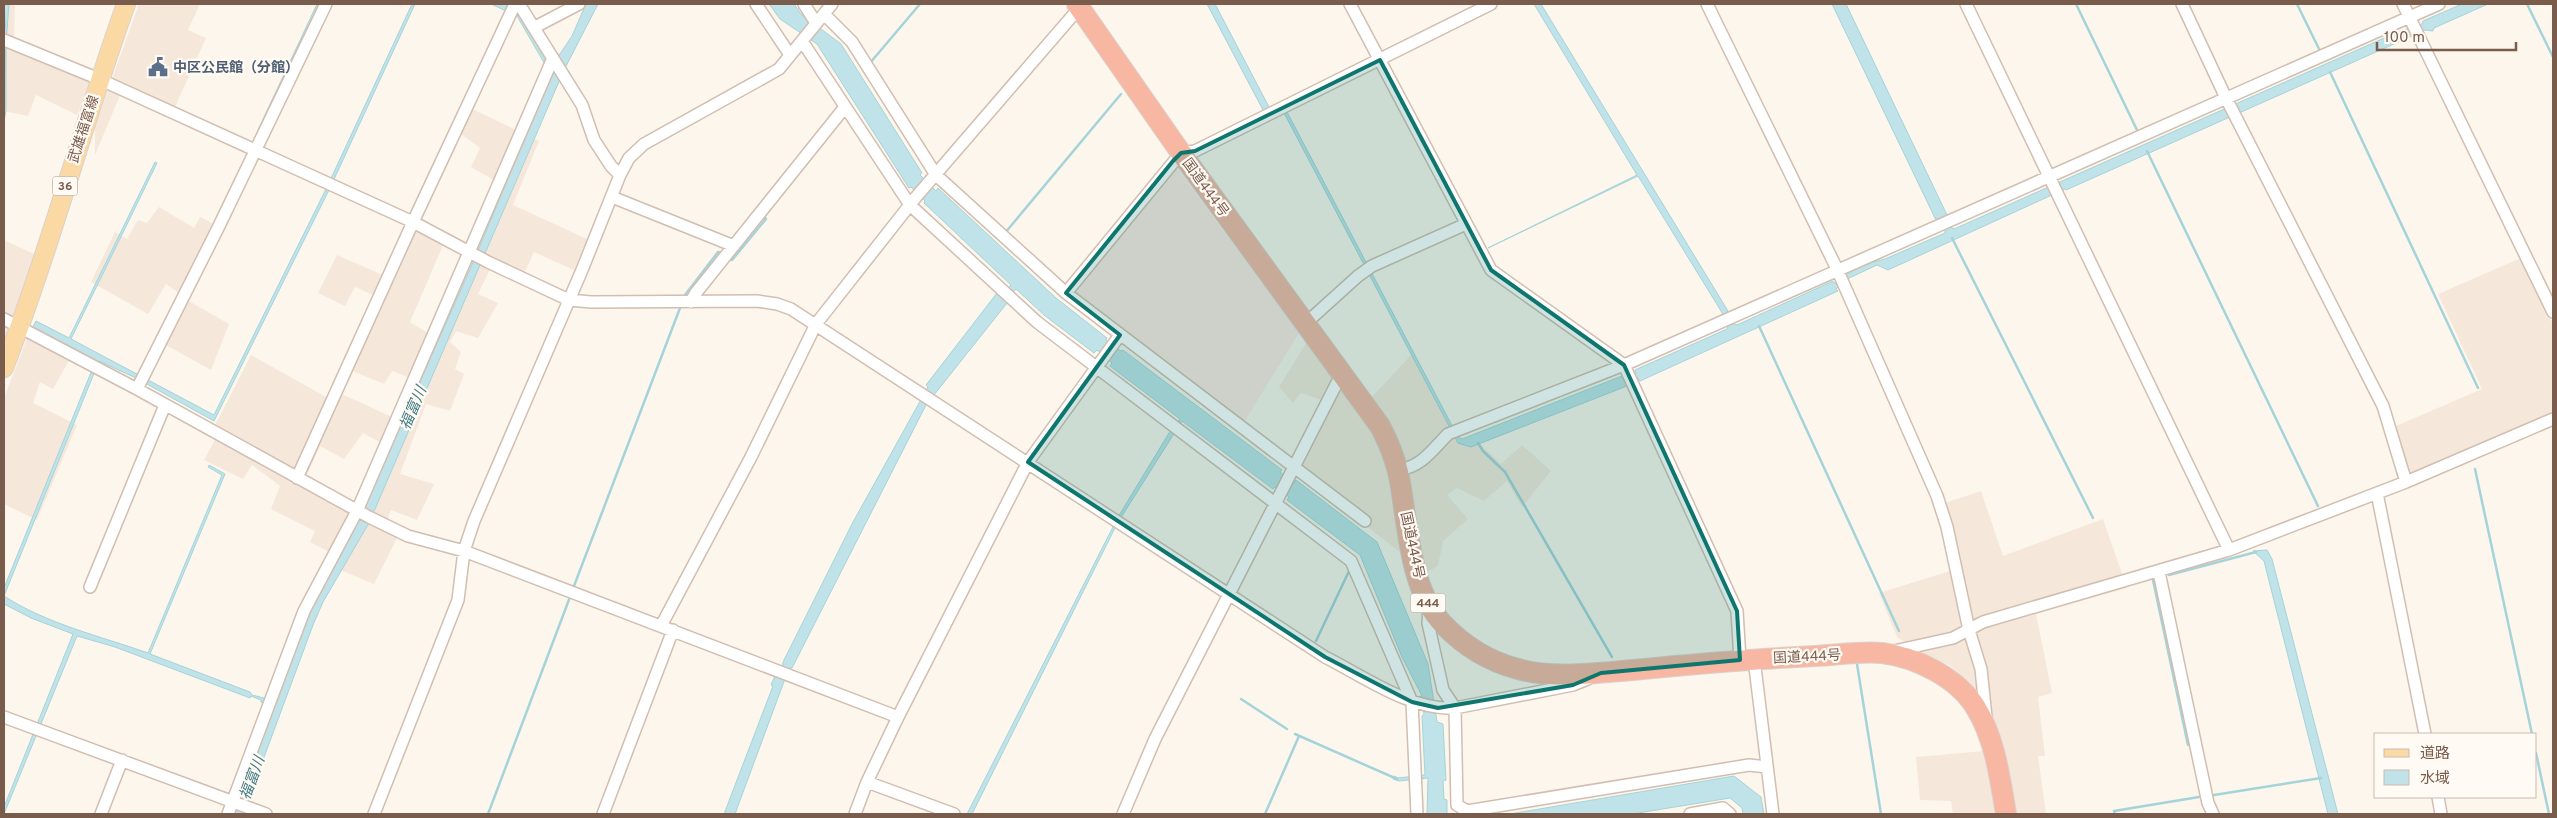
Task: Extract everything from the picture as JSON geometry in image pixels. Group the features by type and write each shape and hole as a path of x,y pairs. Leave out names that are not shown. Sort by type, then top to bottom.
{"highway":[{"name":"国道444号","path":"1079,6 1181,153 1380,426 1390,445 1398,470 1414,562 1429,606 1440,622 1465,645 1489,660 1518,670 1545,674 1601,673 1747,659 1867,652 1884,653 1906,658 1942,674 1975,706 1988,731 1998,770 2006,814"}],"main road":[{"name":"武雄福富線","path":"4,368 12,323 126,4"}],"street":[{"path":"140,383 326,4"},
{"path":"535,26 578,4"},
{"path":"756,4 790,56"},
{"path":"804,4 852,42 933,178 1117,339 1365,521"},
{"path":"374,814 458,600 464,551 474,521 569,300 620,175 629,158 644,144 779,69 832,4"},
{"path":"1350,4 1491,270 1628,374 1737,611 1767,767 1773,814"},
{"path":"1066,293 1181,153 1195,151 1491,4"},
{"path":"1706,4 1840,277 1937,496 1947,528 1969,630 1981,669 1988,731"},
{"path":"1966,4 2230,550"},
{"path":"2182,4 2228,101 2383,406 2406,482"},
{"path":"2404,4 2553,312"},
{"path":"1398,470 1406,469 1430,456 1453,432 1628,374 1728,318 1840,277 1945,222 2051,180 2228,101 2414,25 2439,4"},
{"path":"661,626 751,457 816,324 913,201 1079,6"},
{"path":"297,478 413,222 514,8 535,26 552,64 565,76 582,105 594,140 611,166 620,175"},
{"path":"803,40 845,107 913,201 1037,322 1099,363 1277,500 1351,561 1412,702 1418,786 1417,814"},
{"path":"6,41 99,79 413,222 472,254 569,300 591,302 757,301 777,304 816,324 1326,657 1412,702 1449,708 1573,685 1601,673"},
{"path":"228,814 239,804 270,702 304,610 362,513 552,64"},
{"path":"691,302 695,294 845,107"},
{"path":"612,197 734,246"},
{"path":"1306,324 1368,269 1466,224"},
{"path":"12,323 94,367 140,383 165,405 297,478 408,536 464,551 898,717"},
{"path":"855,814 867,782 898,717 1028,462 1117,339"},
{"path":"1123,814 1155,739 1342,373"},
{"path":"90,588 165,405"},
{"path":"1884,653 1953,638 1983,622 2230,550 2406,482 2553,419"},
{"path":"2377,493 2425,733"},
{"path":"2159,572 2208,803 2213,814"},
{"path":"1429,606 1428,623 1449,708 1451,791 1457,804 1467,811 1749,765 1767,767"},
{"path":"603,814 673,630"},
{"path":"4,717 266,814"},
{"path":"101,814 122,760"},
{"path":"867,782 954,814"},
{"path":"2438,798 2441,814"},
{"path":"1690,814 1722,808 1730,814"}],"highlighted area":[{"path":"1380,60 1491,270 1624,365 1737,611 1740,660 1601,673 1573,685 1438,708 1412,702 1325,657 1028,462 1120,335 1066,293 1173,161 1181,153 1195,151"}],"shaded area":[{"path":"4,4 15,4 14,39 94,72 77,115 36,95 28,116 4,111"},
{"path":"139,4 200,4 188,30 206,38 171,116 121,93 95,155 95,126"},
{"path":"466,106 539,141 513,205 587,239 574,270 534,252 524,274 491,267 478,294 498,303 478,338 456,331 450,342 461,352 455,369 464,374 450,411 426,404 400,474 434,484 417,520 391,510 387,520 402,528 374,584 326,564 333,554 310,542 315,531 271,509 280,486 252,465 243,479 204,460 216,438 210,435 251,355 328,398 333,390 392,417 410,378 392,371 384,384 340,366 375,296 355,287 345,306 318,293 337,255 383,275 414,213 447,236 410,322 429,334 497,182 471,167 480,148 454,129","holes":["363,433 381,443 353,502 307,475 320,446 344,459"]},
{"path":"1174,164 1299,333 1243,424 1072,292"},
{"path":"159,207 194,228 200,217 222,228 187,300 229,324 211,370 155,339 179,293 166,284 148,314 91,282 115,232 127,239 138,220 147,223"},
{"path":"4,240 34,254 20,306 4,347"},
{"path":"2521,258 2553,324 2553,426 2412,486 2396,426 2482,389 2438,294"},
{"path":"28,336 70,359 53,389 40,382 33,403 77,425 37,520 4,504 4,398"},
{"path":"1306,343 1376,437 1387,473 1400,552 1289,467 1324,401 1301,393 1293,403 1279,387"},
{"path":"1412,354 1457,439 1482,446 1501,464 1522,445 1551,471 1522,507 1507,481 1484,501 1457,488 1447,495 1468,519 1443,541 1438,566 1429,571 1423,569 1371,398"},
{"path":"1981,491 2003,556 2103,519 2127,588 2036,614 2052,693 2038,697 2045,756 2038,756 2046,814 2013,814 1998,730 1970,683 1949,665 1919,652 1897,637 1879,593 1950,571 1936,506"},
{"path":"1984,751 1996,814 1953,814 1951,801 1920,800 1916,757"}],"water":[{"path":"4,4 9,4 6,44 6,111 4,122 6,32"},
{"path":"317,4 319,4 259,131 258,130"},
{"path":"412,4 415,4 330,188 214,421 136,378 99,361 4,596 4,588 96,360 33,327 36,321 69,338 155,162 157,163 71,339 214,415 327,187"},
{"name":"福富川","path":"491,4 506,4 508,8 517,13 520,11 558,57 572,36 586,4 598,4 564,70 369,523 323,602 243,814 233,814 266,704 251,696 250,698 115,647 77,636 4,814 4,807 73,634 31,618 4,604 4,596 56,622 148,653 222,475 208,467 209,465 225,474 150,654 250,692 252,695 268,699 308,613 363,510 474,260 549,81 546,66 517,16"},
{"path":"769,4 794,4 801,14 841,44 922,173 920,175 936,191 938,188 1056,298 1107,338 1106,340 1121,351 1123,350 1282,470 1280,472 1294,483 1296,480 1377,542 1428,664 1437,722 1443,724 1446,780 1443,781 1444,799 1447,800 1447,814 1427,814 1428,778 1399,781 1393,779 1394,776 1398,778 1425,775 1422,716 1424,714 1421,694 1402,657 1360,555 1287,500 1289,497 1275,487 1273,489 1182,421 1117,524 972,814 967,814 1118,517 1169,433 1180,419 1110,366 1112,363 1097,350 1094,353 1044,315 1016,289 1011,294 1007,290 1011,285 924,203 925,201 911,187 909,188 817,44 780,19"},
{"path":"1207,4 1215,4 1268,108 1286,110 1458,437 1462,439 1622,376 1623,379 1636,374 1635,370 1727,329 1729,324 1638,176 1488,248 1637,175 1534,4 1541,4 1728,311 1732,323 1737,325 1833,281 1835,284 1845,275 1858,268 1885,259 1945,233 1941,218 1936,220 1832,4 1846,4 1947,215 1944,216 1949,226 1954,229 2400,31 2422,24 2423,21 2462,4 2488,4 2434,28 2433,31 2425,30 2065,189 1888,270 1877,265 1847,279 1836,289 1838,291 1640,381 1637,377 1626,383 1627,386 1471,447 1458,443 1284,113 1263,110"},
{"path":"997,293 1007,303 926,405 792,668 789,668 735,814 724,814 773,686 771,685 775,676 778,677 784,660 852,524 928,387 926,385"},
{"path":"2267,550 2272,559 2338,814 2328,814 2264,561 2253,551"},
{"path":"1734,776 1761,797 1764,814 1743,814 1742,808 1730,798 1632,814 1510,814"}],"waterway":[{"path":"870,63 920,4"},
{"path":"2076,4 2138,132"},
{"path":"2297,4 2320,51"},
{"path":"2527,4 2553,57"},
{"path":"2330,72 2478,388"},
{"path":"1005,233 1121,94"},
{"path":"2147,151 2318,506"},
{"path":"728,259 732,260 766,219 764,216 766,214"},
{"path":"1952,238 2093,518"},
{"path":"685,295 718,252 722,253"},
{"path":"574,586 680,308"},
{"path":"1759,326 1899,631"},
{"path":"1478,443 1483,451 1505,472 1612,657"},
{"path":"2475,469 2532,733"},
{"path":"2169,575 2256,552"},
{"path":"1316,641 1350,569"},
{"path":"2153,580 2188,745"},
{"path":"488,814 570,597"},
{"path":"1857,664 1881,814"},
{"path":"1241,699 1287,729"},
{"path":"1295,734 1397,779"},
{"path":"1265,814 1299,736"},
{"path":"2537,758 2549,814"},
{"path":"2214,795 2321,778"},
{"path":"2115,814 2114,811 2199,797"}],"place":[{"name":"中区公民館（分館）","path":"158,67"}]}
